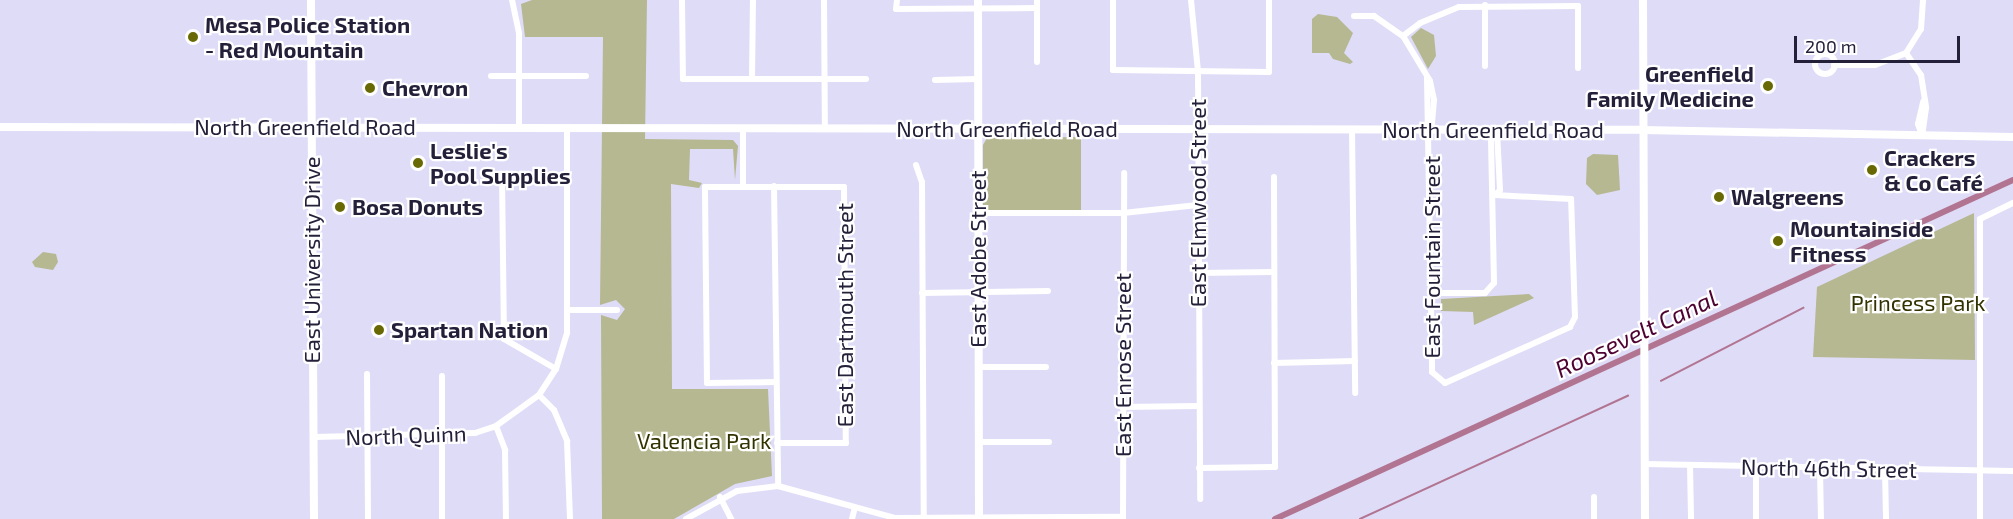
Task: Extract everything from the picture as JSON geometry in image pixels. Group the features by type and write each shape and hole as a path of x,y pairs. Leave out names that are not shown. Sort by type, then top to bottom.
{"main road":[{"name":"East University Drive","path":"311,0 314,519"},
{"path":"1643,0 1645,519"},
{"name":"East Adobe Street","path":"978,4 979,518"},
{"name":"North Greenfield Road","path":"0,127 1643,130 2013,137"}],"street":[{"path":"513,0 519,33 519,128"},
{"path":"682,0 683,79 866,79"},
{"path":"752,79 753,0"},
{"path":"824,0 825,129"},
{"path":"897,0 897,9 978,4 1037,8"},
{"path":"1037,0 1037,62"},
{"path":"1113,0 1113,69 1198,72 1269,72 1269,0"},
{"name":"East Elmwood Street","path":"1191,0 1198,72 1200,499"},
{"path":"1834,65 1875,65 1906,53 1921,28 1923,0"},
{"path":"1485,5 1485,66"},
{"path":"1354,16 1374,16 1403,36 1433,16 1459,7 1578,6 1578,68"},
{"name":"East Fountain Street","path":"1403,36 1427,78 1431,95 1432,372 1439,381 1451,382 1570,327 1574,320 1574,204 1568,196 1495,195"},
{"path":"1906,53 1921,75 1923,102 1918,124 1922,136"},
{"path":"491,76 586,76"},
{"path":"934,80 977,79"},
{"name":"North Quinn","path":"314,437 442,436 476,433 496,426 539,395 556,369 566,343 568,310 567,128"},
{"path":"743,130 743,186"},
{"path":"1352,130 1355,393"},
{"path":"1495,195 1500,190 1497,130"},
{"path":"1432,294 1485,293 1491,288 1495,279 1495,195 1491,177 1491,141 1497,130"},
{"path":"916,165 922,182 924,518"},
{"name":"East Enrose Street","path":"1123,518 1124,173"},
{"path":"556,369 504,339 502,176 567,176"},
{"path":"1491,177 1500,176"},
{"path":"1199,468 1275,467 1274,177"},
{"path":"776,382 707,383 705,187 774,186 778,486"},
{"name":"East Dartmouth Street","path":"774,186 844,187 846,443 777,443"},
{"path":"1980,519 1980,219 2013,203"},
{"path":"978,213 1123,213 1198,205"},
{"path":"1198,273 1274,272"},
{"path":"922,293 1048,291"},
{"path":"568,310 617,310"},
{"path":"1274,363 1354,361"},
{"path":"979,367 1047,367"},
{"path":"367,375 368,519"},
{"path":"442,376 442,519"},
{"path":"539,395 554,410 567,441 570,519"},
{"path":"1122,407 1199,406"},
{"path":"496,426 505,450 506,519"},
{"path":"979,442 1048,442"},
{"name":"North 46th Street","path":"1644,464 2013,471"},
{"path":"1690,465 1691,519"},
{"path":"1756,467 1756,519"},
{"path":"1820,469 1821,519"},
{"path":"1885,470 1886,519"},
{"path":"686,519 720,497 737,490 778,486 896,518 1123,518"},
{"path":"720,497 731,519"},
{"path":"1594,497 1594,519"},
{"path":"852,519 855,507"}],"green space":[{"name":"Valencia Park","path":"532,0 647,0 645,139 733,140 738,146 735,180 733,149 690,149 689,180 702,183 699,188 671,184 672,389 768,389 772,476 735,484 674,519 602,519 601,315 617,320 625,309 616,300 600,305 603,37 525,37 521,4"},
{"path":"1318,14 1337,17 1353,33 1344,53 1353,62 1350,64 1333,59 1329,53 1312,53 1312,19"},
{"path":"1421,28 1434,35 1436,56 1428,69 1411,37"},
{"path":"1081,137 1081,211 983,212 983,145 987,138"},
{"path":"1593,154 1618,155 1620,190 1597,195 1586,184 1587,158"},
{"name":"Princess Park","path":"1974,213 1975,360 1813,357 1817,287"},
{"path":"43,252 56,254 58,262 53,270 35,267 32,262"},
{"path":"1529,294 1534,298 1474,325 1473,312 1441,311 1441,299"}],"waterway":[{"name":"Roosevelt Canal","path":"1275,519 2013,180"},
{"path":"1661,381 1803,308"},
{"path":"1360,519 1628,396"}],"place":[{"name":"Mesa Police Station - Red Mountain","path":"193,37"},
{"name":"Greenfield Family Medicine","path":"1768,86"},
{"name":"Chevron","path":"370,88"},
{"name":"Leslie's Pool Supplies","path":"418,163"},
{"name":"Crackers & Co Café","path":"1872,170"},
{"name":"Walgreens","path":"1719,197"},
{"name":"Bosa Donuts","path":"340,207"},
{"name":"Mountainside Fitness","path":"1778,241"},
{"name":"Spartan Nation","path":"379,330"}]}
